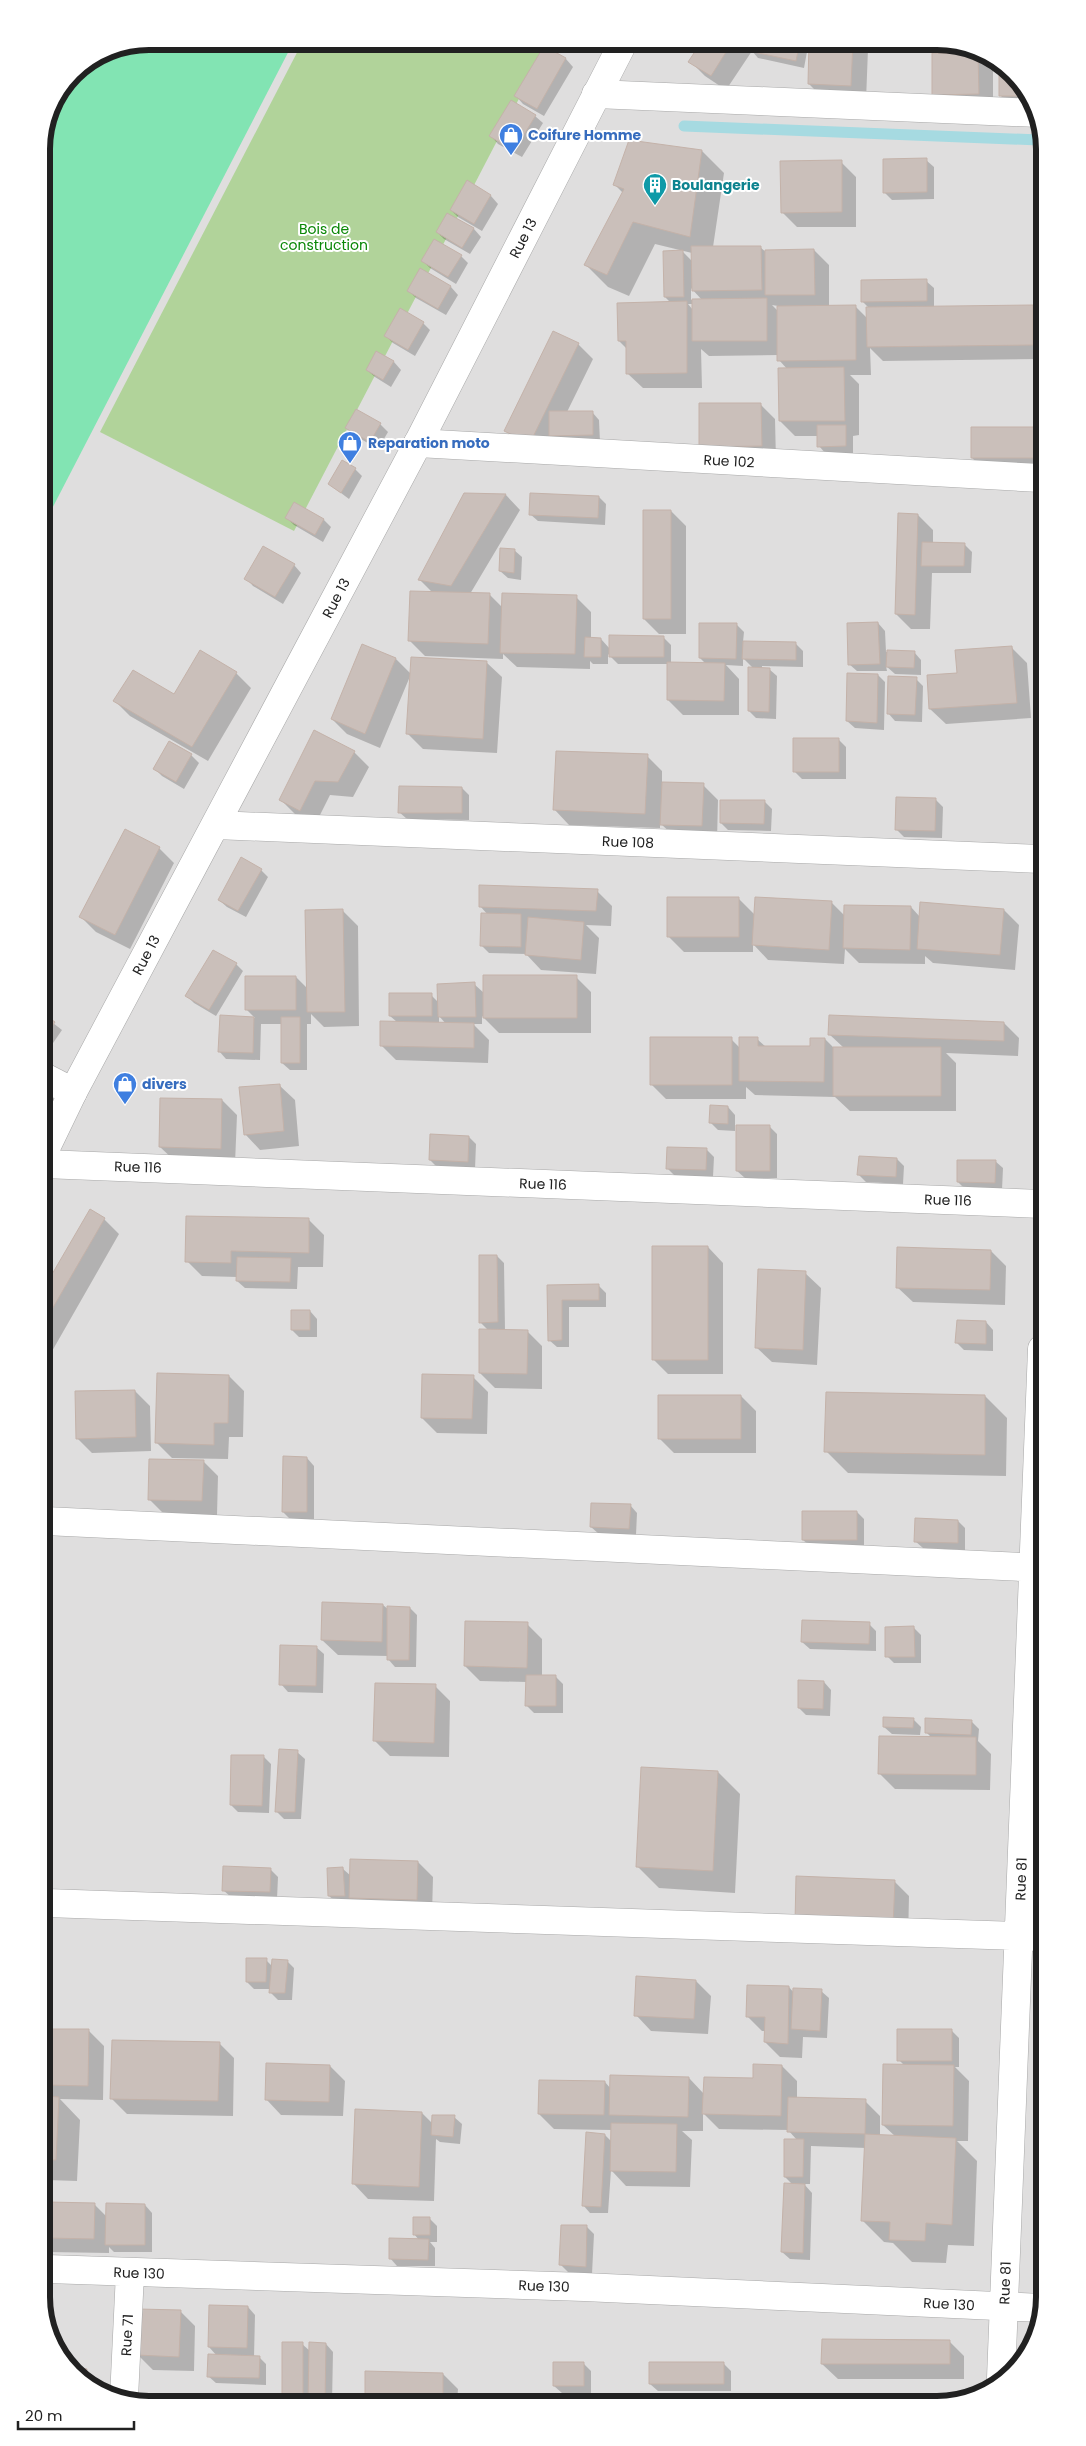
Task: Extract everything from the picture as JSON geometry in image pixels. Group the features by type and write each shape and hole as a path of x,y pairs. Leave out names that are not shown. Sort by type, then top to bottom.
{"street":[{"name":"Rue 13","path":"50,1140 73,1092 418,444 619,50"},
{"path":"596,94 1029,113"},
{"name":"Rue 102","path":"418,444 1036,478"},
{"name":"Rue 108","path":"216,825 1036,860"},
{"path":"50,1080 73,1092"},
{"name":"Rue 116","path":"50,1164 1036,1204"},
{"path":"50,1521 1036,1568"},
{"name":"Rue 81","path":"1001,2372 1004,2307 1031,1936 1036,1673"},
{"path":"50,1903 1031,1936"},
{"name":"Rue 130","path":"50,2269 593,2287 1035,2308"},
{"name":"Rue 71","path":"124,2393 130,2273"}],"shaded area":[{"path":"944,50 969,55 997,70 1016,89 1031,117 1036,149 1036,2297 1031,2329 1016,2357 997,2376 969,2391 937,2396 142,2396 117,2391 89,2376 74,2362 60,2341 55,2329 50,2297 50,142 53,123 60,105 79,79 99,63 123,53 136,51"}],"green space":[{"path":"149,50 289,50 50,513 50,142 53,123 60,105 70,89 84,74 99,63 123,53"},
{"name":"Bois de construction","path":"298,50 544,50 294,531 100,432"}],"building":[{"path":"542,50 551,50 566,58 537,109 514,96"},
{"path":"696,50 727,50 711,76 688,62"},
{"path":"749,50 798,50 796,61"},
{"path":"809,50 853,50 851,86 808,84"},
{"path":"932,53 964,54 978,59 979,94 932,95"},
{"path":"999,72 1021,96 999,96"},
{"path":"511,100 536,115 514,151 489,136"},
{"name":"Boulangerie","path":"629,140 702,150 690,237 633,222 607,275 584,265 624,189 613,185"},
{"path":"927,158 927,192 883,193 883,159"},
{"path":"842,160 842,212 781,213 780,161"},
{"path":"467,180 491,195 474,224 450,210"},
{"path":"447,213 474,228 462,248 436,232"},
{"path":"434,239 462,255 448,277 421,261"},
{"path":"691,246 761,246 762,290 692,291"},
{"path":"814,249 815,295 765,295 765,250"},
{"path":"683,250 684,297 664,297 663,251"},
{"path":"420,268 451,286 438,309 407,291"},
{"path":"927,279 927,301 861,302 861,280"},
{"path":"767,298 767,341 692,341 692,299"},
{"path":"687,301 687,373 626,374 626,341 618,341 617,303"},
{"path":"856,305 856,360 777,361 777,306"},
{"path":"1033,305 1033,345 867,347 866,307"},
{"path":"400,308 424,322 408,350 384,336"},
{"path":"553,331 579,343 530,443 504,431"},
{"path":"376,351 394,361 383,380 366,370"},
{"path":"844,367 845,421 779,421 778,368"},
{"path":"699,403 761,403 762,446 699,447"},
{"path":"356,409 381,423 370,442 345,428"},
{"path":"549,411 593,411 593,435 549,436"},
{"path":"817,425 846,425 846,446 817,447"},
{"path":"971,427 1036,427 1036,458 971,458"},
{"path":"342,460 356,468 341,493 328,484"},
{"path":"464,493 506,494 451,586 418,580"},
{"path":"530,493 599,496 598,518 529,515"},
{"path":"294,502 324,519 315,535 285,518"},
{"path":"643,510 671,510 671,619 643,619"},
{"path":"898,513 918,514 915,615 895,614"},
{"path":"922,542 965,543 964,566 921,566"},
{"path":"263,546 295,564 275,597 244,579"},
{"path":"500,548 515,549 514,573 499,571"},
{"path":"410,591 490,593 488,644 408,641"},
{"path":"502,593 577,595 575,654 500,653"},
{"path":"878,622 880,664 848,665 847,623"},
{"path":"699,623 737,623 736,659 699,658"},
{"path":"609,635 664,636 664,657 609,657"},
{"path":"585,637 601,638 601,657 584,657"},
{"path":"743,641 796,642 796,660 742,659"},
{"path":"362,644 396,658 365,734 331,719"},
{"path":"1012,646 1017,703 929,709 927,675 957,673 955,650"},
{"path":"200,650 237,672 192,747 113,701 133,670 174,694"},
{"path":"887,650 915,651 914,668 886,667"},
{"path":"411,657 487,661 483,739 406,734"},
{"path":"667,662 725,663 724,701 667,700"},
{"path":"748,667 770,668 769,712 748,711"},
{"path":"847,673 878,674 877,723 846,721"},
{"path":"888,676 917,677 915,715 887,714"},
{"path":"314,730 355,751 338,782 315,781 300,811 279,800"},
{"path":"793,738 839,738 839,772 793,772"},
{"path":"169,741 192,754 176,782 153,769"},
{"path":"556,751 648,754 645,814 553,810"},
{"path":"662,782 704,783 702,826 660,825"},
{"path":"399,786 462,787 462,813 398,813"},
{"path":"896,797 936,798 935,831 895,830"},
{"path":"720,800 765,800 764,824 720,823"},
{"path":"125,829 160,847 115,935 79,917"},
{"path":"241,857 262,869 238,911 218,900"},
{"path":"479,885 598,889 596,911 479,907"},
{"path":"667,897 739,897 739,937 667,937"},
{"path":"755,897 832,901 829,950 752,945"},
{"path":"920,902 1004,909 1000,955 917,949"},
{"path":"844,905 911,906 910,950 843,948"},
{"path":"343,909 345,1012 307,1012 305,910"},
{"path":"481,913 521,914 521,947 480,946"},
{"path":"528,917 584,922 581,960 525,955"},
{"path":"213,950 237,963 209,1010 185,996"},
{"path":"483,975 577,975 577,1018 483,1018"},
{"path":"245,976 296,976 296,1010 245,1010"},
{"path":"475,982 476,1017 438,1017 437,984"},
{"path":"389,993 432,993 432,1016 389,1016"},
{"path":"220,1015 254,1017 253,1053 218,1052"},
{"path":"829,1015 1004,1022 1004,1041 828,1035"},
{"path":"281,1017 300,1017 300,1063 281,1063"},
{"path":"50,1018 55,1022 50,1030"},
{"path":"380,1021 474,1023 474,1048 380,1046"},
{"path":"650,1037 732,1037 732,1085 650,1085"},
{"path":"739,1037 758,1037 758,1046 810,1046 810,1038 825,1038 824,1082 739,1081"},
{"path":"833,1047 941,1047 941,1096 833,1096"},
{"path":"280,1084 284,1131 244,1135 239,1087"},
{"path":"160,1098 222,1099 221,1149 159,1147"},
{"path":"710,1105 728,1106 728,1124 709,1123"},
{"path":"736,1125 770,1125 770,1171 736,1171"},
{"path":"430,1134 469,1136 468,1162 429,1160"},
{"path":"667,1147 707,1148 706,1170 666,1169"},
{"path":"859,1156 897,1158 896,1177 857,1175"},
{"path":"957,1160 996,1160 995,1183 957,1182"},
{"path":"90,1209 105,1218 50,1313 50,1278"},
{"path":"186,1216 309,1218 309,1253 231,1251 231,1263 185,1262"},
{"path":"652,1246 708,1246 708,1360 652,1360"},
{"path":"897,1247 991,1250 990,1290 896,1288"},
{"path":"479,1255 497,1255 498,1322 479,1323"},
{"path":"237,1257 291,1258 290,1282 236,1281"},
{"path":"758,1269 806,1271 803,1350 755,1348"},
{"path":"599,1284 599,1300 562,1300 562,1340 548,1341 547,1285"},
{"path":"291,1310 310,1310 310,1330 291,1330"},
{"path":"957,1320 986,1321 986,1344 955,1343"},
{"path":"479,1329 528,1330 527,1374 479,1373"},
{"path":"157,1373 229,1375 228,1423 214,1423 214,1445 155,1443"},
{"path":"422,1374 474,1375 472,1419 421,1418"},
{"path":"135,1390 136,1437 76,1439 75,1391"},
{"path":"826,1392 985,1395 985,1455 824,1452"},
{"path":"658,1395 741,1395 741,1439 658,1439"},
{"path":"283,1456 307,1457 307,1512 282,1512"},
{"path":"149,1459 204,1460 202,1501 148,1500"},
{"path":"591,1503 631,1504 629,1529 590,1527"},
{"path":"802,1511 857,1511 857,1540 802,1540"},
{"path":"915,1518 958,1520 958,1543 914,1542"},
{"path":"322,1602 383,1604 382,1642 321,1640"},
{"path":"387,1606 410,1607 409,1660 387,1660"},
{"path":"802,1620 870,1622 869,1644 801,1642"},
{"path":"465,1621 528,1622 527,1668 464,1666"},
{"path":"914,1626 915,1657 885,1657 885,1627"},
{"path":"280,1645 317,1646 316,1686 279,1685"},
{"path":"526,1675 556,1675 556,1706 525,1706"},
{"path":"798,1680 824,1681 823,1709 798,1708"},
{"path":"375,1683 436,1684 434,1743 373,1741"},
{"path":"883,1717 914,1718 913,1728 883,1727"},
{"path":"925,1718 972,1720 971,1735 925,1733"},
{"path":"879,1736 976,1737 976,1775 878,1774"},
{"path":"279,1749 298,1750 295,1812 275,1812"},
{"path":"231,1755 264,1755 262,1806 230,1805"},
{"path":"641,1767 718,1771 713,1871 636,1867"},
{"path":"350,1859 418,1861 417,1900 349,1898"},
{"path":"223,1866 271,1868 270,1892 222,1891"},
{"path":"343,1867 345,1896 328,1896 327,1868"},
{"path":"796,1876 895,1880 893,1927 795,1923"},
{"path":"246,1958 267,1958 266,1982 246,1982"},
{"path":"272,1959 288,1960 285,1993 269,1993"},
{"path":"636,1976 696,1980 694,2019 634,2016"},
{"path":"747,1985 789,1986 788,2044 764,2042 765,2017 746,2017"},
{"path":"793,1988 822,1989 820,2031 791,2029"},
{"path":"50,2029 89,2029 88,2086 50,2085"},
{"path":"897,2029 952,2029 952,2061 897,2061"},
{"path":"112,2040 220,2042 218,2101 110,2099"},
{"path":"266,2063 330,2065 329,2102 265,2100"},
{"path":"753,2064 782,2065 781,2116 702,2114 704,2077 753,2078"},
{"path":"883,2064 954,2065 953,2126 882,2125"},
{"path":"610,2075 689,2077 688,2117 609,2115"},
{"path":"539,2080 605,2081 604,2115 538,2114"},
{"path":"50,2096 59,2097 56,2160 50,2160"},
{"path":"788,2097 866,2099 865,2134 787,2132"},
{"path":"355,2109 422,2112 419,2187 352,2184"},
{"path":"432,2115 455,2115 453,2137 431,2135"},
{"path":"611,2123 677,2124 676,2172 610,2171"},
{"path":"586,2132 605,2134 601,2207 582,2206"},
{"path":"865,2134 956,2138 952,2225 926,2223 925,2241 889,2240 890,2222 861,2221"},
{"path":"1036,2135 1036,2170 1035,2170"},
{"path":"784,2139 804,2139 803,2177 784,2177"},
{"path":"784,2183 805,2184 803,2253 781,2252"},
{"path":"50,2202 95,2203 94,2239 50,2238"},
{"path":"106,2203 145,2204 145,2245 105,2245"},
{"path":"413,2217 430,2217 430,2235 413,2235"},
{"path":"561,2225 587,2225 586,2267 559,2265"},
{"path":"389,2238 429,2239 428,2260 389,2259"},
{"path":"209,2305 248,2306 247,2348 208,2347"},
{"path":"138,2309 181,2310 179,2357 137,2355"},
{"path":"822,2339 950,2340 950,2364 821,2364"},
{"path":"282,2342 303,2342 303,2396 282,2396"},
{"path":"309,2342 326,2343 325,2396 308,2396"},
{"path":"208,2354 260,2356 259,2378 207,2377"},
{"path":"553,2362 584,2362 584,2386 553,2386"},
{"path":"649,2362 724,2362 724,2384 649,2384"},
{"path":"80,2368 87,2369 86,2374"},
{"path":"365,2371 443,2373 443,2396 365,2396"}],"waterway":[{"path":"684,126 1035,140"}],"place":[{"name":"Coifure Homme","path":"511,156"},
{"name":"Boulangerie","path":"655,206"},
{"name":"Reparation moto","path":"350,464"},
{"name":"divers","path":"125,1105"}]}
